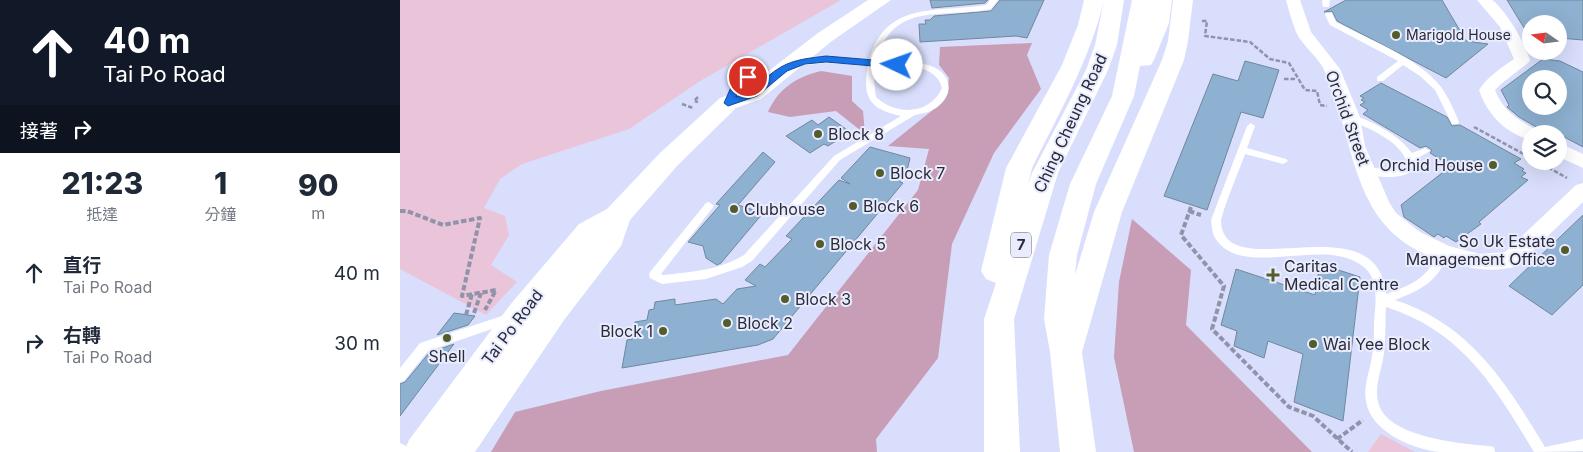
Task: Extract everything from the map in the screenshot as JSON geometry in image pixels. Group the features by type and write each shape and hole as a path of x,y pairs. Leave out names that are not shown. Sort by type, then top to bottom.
{"main road":[{"name":"Tai Po Road","path":"422,452 521,314 589,232 617,216 669,159 728,103 735,88 762,66 857,0"},
{"name":"Tai Po Road","path":"728,103 754,94 825,37 881,0"},
{"path":"999,319 996,271 1019,168 1073,65 1094,0"},
{"name":"Ching Cheung Road","path":"1002,452 999,319 1042,180 1098,70 1106,45 1114,0"},
{"name":"Ching Cheung Road","path":"1078,452 1066,352 1059,319 1060,283 1064,255 1085,178 1124,96 1142,0"},
{"path":"1124,96 1159,23 1162,0"},
{"path":"1066,352 1080,314 1108,212 1173,60 1178,41 1183,0"},
{"name":"Tai Po Road","path":"454,452 553,311 611,238 617,216"}],"street":[{"name":"Orchid Street","path":"1293,0 1304,33 1332,69 1351,117 1356,146 1380,205 1389,218 1413,238 1444,253 1480,262 1510,260 1583,190"},
{"path":"1484,0 1492,6 1519,50 1522,60 1495,80 1488,90 1492,105 1504,119 1522,129"},
{"path":"1567,153 1583,162"}],"lane":[{"path":"913,113 887,110 872,98 870,69 878,41 882,34 894,24 909,16 933,10 982,8 988,6 994,0"},
{"path":"1329,14 1333,23 1402,61 1434,85 1442,96 1455,122"},
{"path":"825,37 822,43 824,49 834,59"},
{"path":"709,206 654,275 662,280 724,272 736,267 748,258 837,158 913,113 928,108 940,100 944,94 944,81 941,76 928,68 834,59 804,62 784,69"},
{"path":"1380,79 1402,61"},
{"path":"1351,117 1405,148 1412,158 1413,166 1407,172 1392,174 1367,171"},
{"path":"1251,126 1216,220 1217,232 1221,238 1234,248 1253,254 1321,250 1359,258 1372,268 1379,281 1382,301 1378,356 1371,387 1374,411 1393,431 1425,442 1489,452"},
{"path":"1242,150 1283,161"},
{"path":"1412,158 1425,150"},
{"path":"1382,301 1420,285 1427,280 1438,270 1444,253"},
{"path":"1382,301 1417,312 1453,334 1480,360 1512,402 1541,452"},
{"path":"400,377 424,347 489,327 521,314"},
{"path":"400,449 403,452"},
{"path":"1549,452 1576,449"}],"path":[{"path":"1197,20 1207,21 1205,36 1250,42 1270,59 1289,64 1305,90 1317,91 1320,105 1328,107 1326,100"},
{"path":"1284,79 1297,79"},
{"path":"682,104 696,110"},
{"path":"1474,127 1522,153"},
{"path":"1191,207 1181,235 1224,286 1212,329 1289,407 1313,416 1352,452"},
{"path":"400,211 406,211 443,225 480,218 462,296 496,290 480,318"},
{"path":"472,321 482,293"},
{"path":"464,323 472,294"},
{"path":"1337,438 1374,411"}],"shaded area":[{"path":"400,0 841,0 700,81 629,129 522,164 500,179 484,208 505,216 509,235 491,265 517,282 486,315 400,269"},
{"path":"1032,43 1027,55 1041,89 994,153 952,244 938,358 876,439 877,452 491,452 515,412 601,391 788,355 918,190 929,149 888,146 939,105 947,94 949,78 939,65 940,47"},
{"path":"821,71 852,76 852,101 863,111 865,134 836,111 790,117 768,112 777,97 789,85"},
{"path":"1132,219 1191,270 1186,325 1312,452 1134,452 1114,357 1119,282"},
{"path":"1381,434 1415,452 1368,452"}],"building":[{"path":"930,0 988,0 985,3 932,8"},
{"path":"1000,0 1044,0 1027,38 1016,36 920,42 919,24 926,24 925,20 930,20 934,16 991,11"},
{"path":"1346,0 1442,0 1466,41 1488,44 1446,78 1337,21 1332,11 1324,12"},
{"path":"1507,0 1583,0 1583,40 1568,39 1568,15 1522,15 1522,25"},
{"path":"1542,60 1552,60 1560,61 1583,72 1583,147 1567,138 1567,125 1533,125 1507,107 1509,105 1501,90 1522,74 1522,115 1567,115 1567,70 1528,70"},
{"path":"1245,61 1279,70 1263,118 1241,112 1207,210 1164,196 1213,74 1238,81"},
{"name":"Orchid House","path":"1381,83 1447,117 1452,126 1460,125 1521,159 1514,163 1526,173 1521,177 1528,180 1479,222 1481,224 1456,242 1438,234 1434,237 1404,217 1401,205 1451,166 1430,153 1432,150 1426,146 1420,148 1363,114 1368,110 1360,105 1365,102 1361,100 1364,98 1360,96"},
{"name":"Block 8","path":"829,117 850,132 828,146 824,144 810,153 786,136 812,120 818,125"},
{"path":"870,147 910,158 906,175 900,182 903,183 773,339 758,345 622,368 627,340 632,339 635,322 647,320 649,310 654,309 655,302 675,299 675,305 716,299 723,304 737,289 756,286 745,280 760,264 765,267 792,239 786,236 839,180 850,184 841,178"},
{"name":"Clubhouse","path":"763,152 775,162 738,205 763,213 721,263 717,265 706,258 703,246 688,242 720,205 716,204"},
{"name":"So Uk Estate Management Office","path":"1583,215 1583,285 1552,315 1509,286"},
{"name":"Wai Yee Block","path":"1320,264 1360,277 1343,421 1294,402 1303,354 1268,341 1264,358 1234,346 1237,331 1221,325 1236,269 1315,295"},
{"path":"454,313 475,316 468,325 437,335"},
{"path":"454,344 400,416 400,384 405,382 429,353"}],"place":[{"name":"Marigold House","path":"1396,35"},
{"name":"Block 8","path":"818,134"},
{"name":"Orchid House","path":"1493,165"},
{"name":"Block 7","path":"880,173"},
{"name":"Block 6","path":"853,206"},
{"name":"Clubhouse","path":"734,209"},
{"name":"Block 5","path":"820,244"},
{"name":"So Uk Estate Management Office","path":"1565,250"},
{"name":"Caritas Medical Centre","path":"1273,275"},
{"name":"Block 3","path":"785,299"},
{"name":"Block 2","path":"727,323"},
{"name":"Block 1","path":"663,331"},
{"name":"Shell","path":"447,338"},
{"name":"Wai Yee Block","path":"1313,344"}],"route":[{"path":"748,77 735,88 728,103 754,94 784,69 793,64 834,59 897,65"}]}
